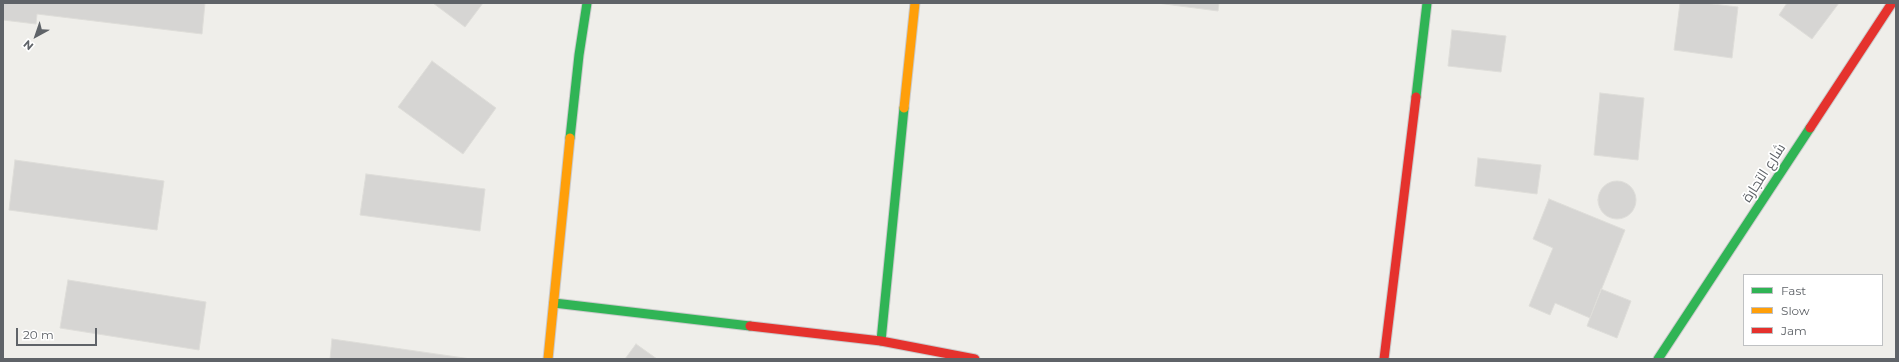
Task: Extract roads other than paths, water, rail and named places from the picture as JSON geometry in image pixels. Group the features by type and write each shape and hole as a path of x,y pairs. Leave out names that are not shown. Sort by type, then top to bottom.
{"street":[{"path":"548,359 579,55 587,3"},
{"path":"881,341 915,3"},
{"path":"1384,359 1427,3"},
{"name":"شارع التجارة","path":"1658,359 1892,3"},
{"path":"554,303 881,341 975,359"}]}
